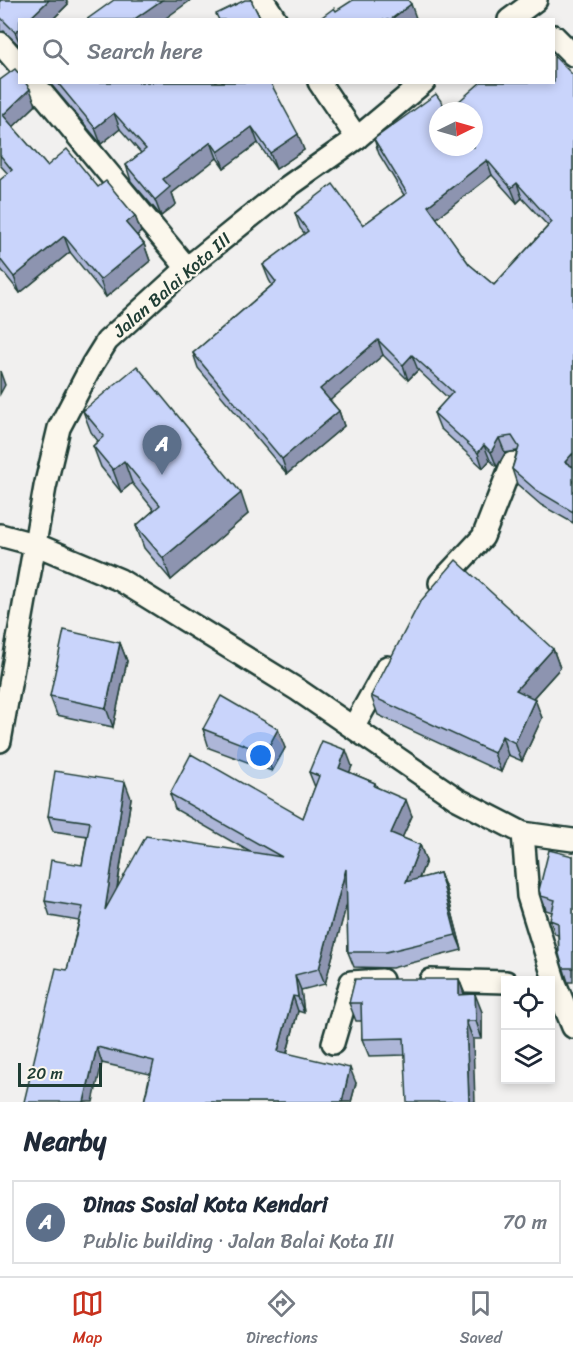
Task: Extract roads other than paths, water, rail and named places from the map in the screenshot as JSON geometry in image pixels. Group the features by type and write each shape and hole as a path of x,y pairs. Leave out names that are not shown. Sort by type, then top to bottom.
{"street":[{"path":"263,0 275,18"},
{"path":"555,37 573,55"},
{"path":"0,42 18,64"},
{"path":"35,84 187,268"},
{"path":"321,84 357,138"},
{"name":"Jalan Balai Kota III","path":"0,741 37,545 45,487 59,428 76,391 107,341 187,268 286,188 357,138 422,84"},
{"path":"428,596 483,537 512,463"},
{"path":"0,535 37,545 120,580 354,726 457,799 523,833 573,840"},
{"path":"354,726 396,649"},
{"path":"523,833 528,896 551,976"},
{"path":"333,1043 351,982 410,980 501,982"},
{"path":"555,987 573,1027"}],"place":[{"name":"Dinas Sosial Kota Kendari","path":"162,475"}]}
